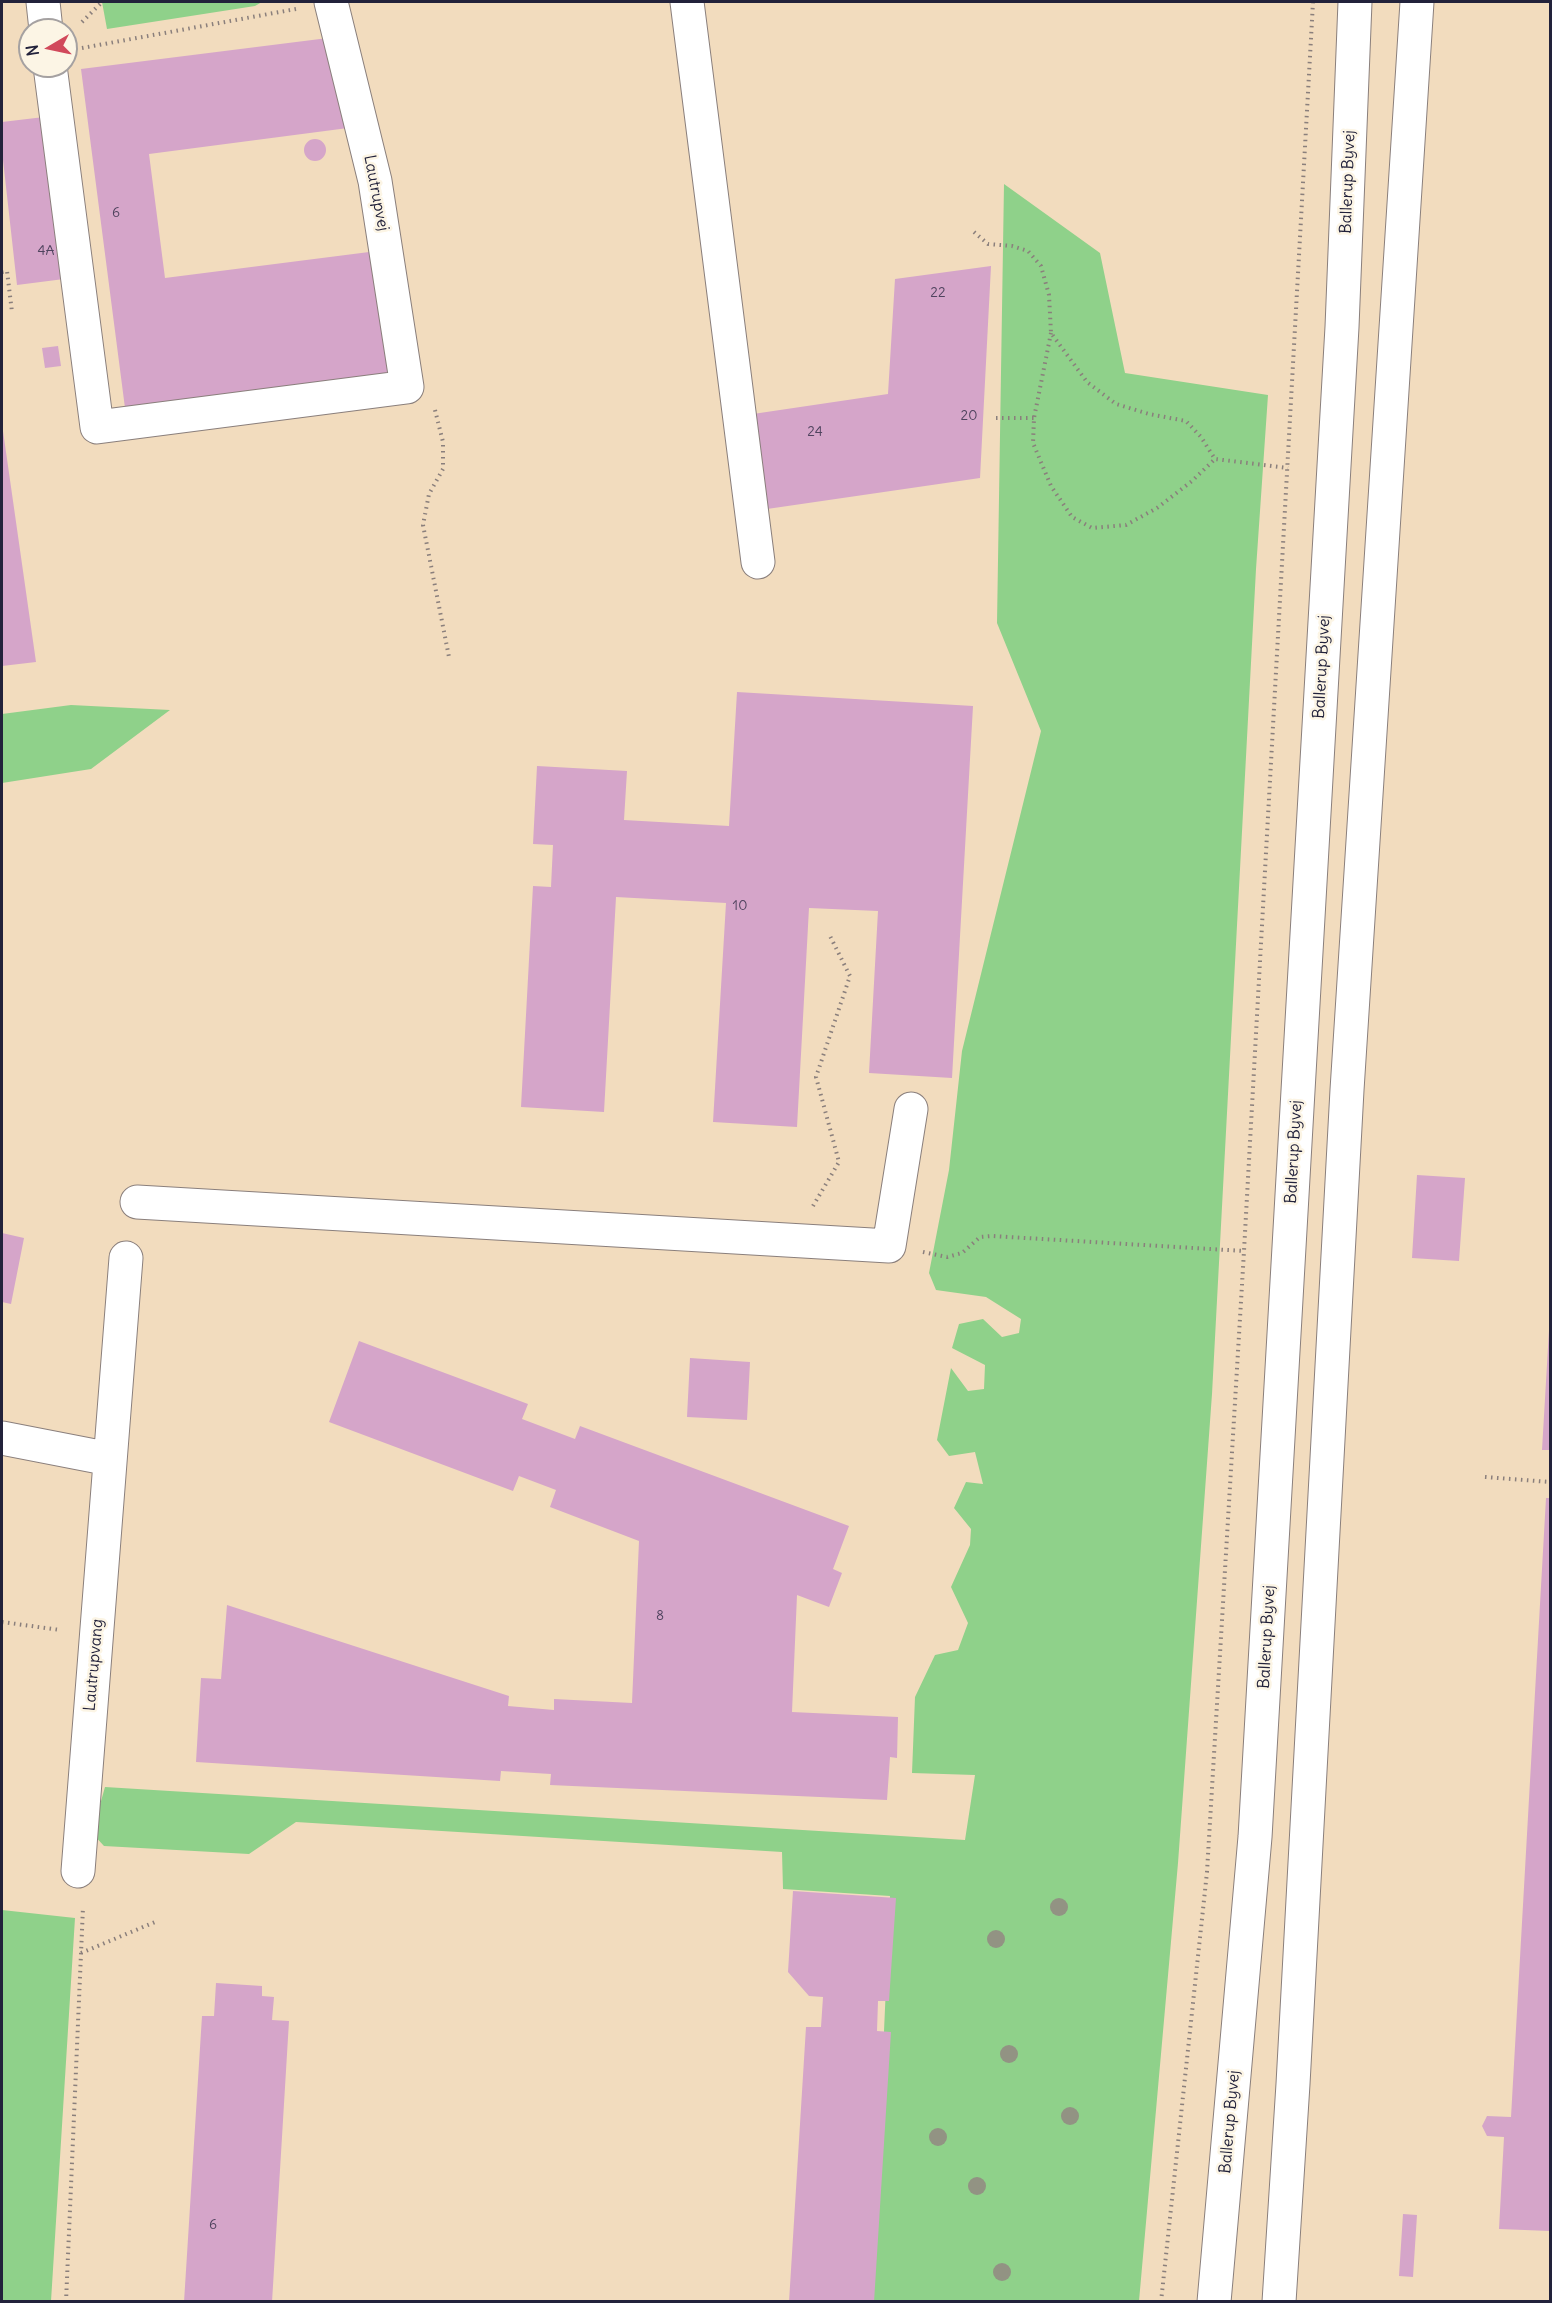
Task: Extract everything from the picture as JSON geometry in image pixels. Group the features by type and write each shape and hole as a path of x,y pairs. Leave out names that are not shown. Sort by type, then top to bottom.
{"main road":[{"path":"43,2 45,18"},
{"name":"Lautrupvej","path":"332,2 375,181 407,387"},
{"path":"687,2 758,562"},
{"name":"Ballerup Byvej","path":"1214,2301 1256,1825 1342,327 1356,2"},
{"path":"1279,2301 1293,2084 1347,1090 1417,2"},
{"path":"52,78 97,427 407,387"},
{"path":"136,1202 889,1246 911,1109"},
{"name":"Lautrupvang","path":"81,1883 97,1633 126,1258"},
{"path":"2,1438 110,1459"}],"path":[{"path":"81,23 102,2"},
{"path":"78,48 332,2"},
{"path":"1161,2301 1207,1872 1313,2"},
{"path":"974,232 988,244 1012,246 1028,251 1041,266 1049,295 1051,333 1034,418 1034,443 1051,486 1072,517 1092,528 1126,525 1157,508 1192,481 1215,459"},
{"path":"2,272 7,272 12,312"},
{"path":"1051,333 1087,382 1109,399 1116,404 1149,414 1186,421 1201,437 1215,459"},
{"path":"407,387 431,398 443,442 443,469 429,494 423,525 450,657"},
{"path":"996,418 1034,418"},
{"path":"1215,459 1288,468"},
{"path":"806,1241 808,1212 839,1162 816,1077 850,976 830,936"},
{"path":"889,1246 947,1257 962,1253 980,1237 992,1236 1244,1251"},
{"path":"1485,1477 1551,1482"},
{"path":"2,1623 97,1633"},
{"path":"66,2301 81,1953 81,1883"},
{"path":"81,1953 155,1922"}],"green space":[{"path":"102,2 262,2 255,6 107,29"},
{"path":"1004,184 1100,253 1125,373 1268,395 1256,569 1212,1394 1178,1863 1139,2301 872,2301 890,1896 783,1889 782,1852 296,1822 249,1854 104,1846 92,1833 105,1787 965,1840 975,1775 912,1773 915,1697 935,1655 958,1650 968,1623 951,1587 970,1545 971,1529 954,1508 966,1482 983,1484 975,1452 949,1456 937,1440 951,1368 968,1391 984,1389 985,1365 952,1348 959,1324 983,1319 1002,1337 1019,1333 1021,1319 986,1297 936,1290 929,1273 949,1170 962,1051 1041,731 997,623"},
{"path":"71,705 170,710 91,769 2,783 2,714"},
{"path":"2,1910 75,1918 51,2301 2,2301"}],"building":[{"path":"336,37 348,128 149,154 165,278 377,251 393,374 125,408 81,69"},
{"path":"44,117 64,279 17,285 2,151 2,122"},
{"path":"315,139 323,142 326,150 323,158 315,161 307,158 304,150 307,142"},
{"path":"991,266 980,478 767,509 753,414 888,394 895,279"},
{"path":"58,346 61,366 45,368 42,348"},
{"path":"2,424 36,662 2,666"},
{"path":"737,692 973,706 952,1078 869,1073 878,911 809,908 797,1127 713,1122 726,903 616,897 604,1112 521,1107 533,886 551,887 553,845 533,844 537,766 627,771 624,820 729,826"},
{"path":"1417,1175 1465,1178 1459,1261 1412,1258"},
{"path":"2,1233 24,1238 11,1304 2,1302"},
{"path":"1549,1330 1550,1450 1542,1450"},
{"path":"359,1341 528,1404 522,1419 575,1439 580,1426 849,1526 833,1569 842,1573 829,1607 797,1595 792,1712 898,1717 897,1758 890,1757 887,1800 550,1785 551,1774 501,1771 500,1781 196,1762 201,1678 221,1679 227,1605 509,1696 508,1706 554,1710 554,1699 632,1703 639,1541 550,1507 556,1490 519,1476 513,1491 329,1422"},
{"path":"690,1358 750,1362 747,1420 687,1417"},
{"path":"1546,1498 1550,1498 1550,2231 1499,2229 1504,2137 1487,2136 1482,2126 1487,2116 1511,2117"},
{"path":"793,1891 896,1898 889,2001 878,2001 877,2031 891,2032 874,2302 789,2302 806,2027 821,2027 823,1997 809,1996 788,1972"},
{"path":"216,1983 262,1986 262,1996 274,1997 272,2020 289,2021 272,2302 184,2302 202,2016 214,2016"},
{"path":"1403,2214 1417,2215 1413,2277 1399,2276"}]}
